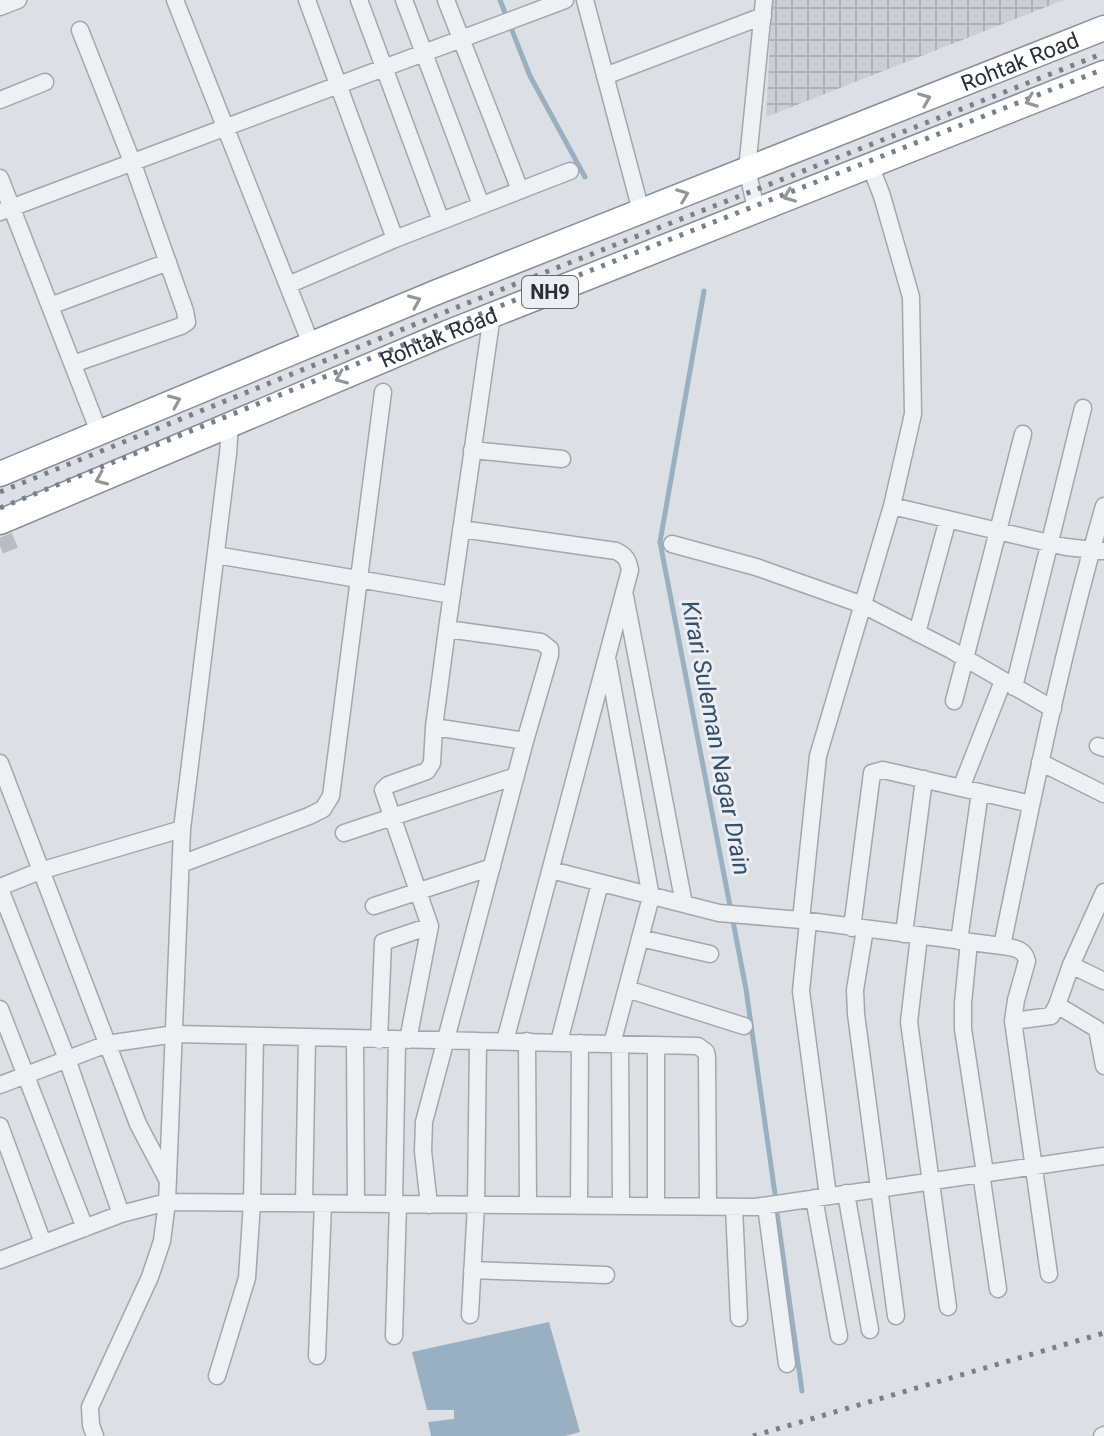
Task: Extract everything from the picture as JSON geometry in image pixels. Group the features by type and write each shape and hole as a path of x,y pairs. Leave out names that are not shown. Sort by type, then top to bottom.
{"highway":[{"name":"Rohtak Road","path":"0,474 437,292 1104,28"},
{"name":"Rohtak Road","path":"0,522 492,315 1104,73"},
{"path":"240,374 257,413"}],"street":[{"path":"0,7 18,0"},
{"path":"175,0 311,344"},
{"path":"307,0 395,239"},
{"path":"359,0 441,221"},
{"path":"404,0 481,205"},
{"path":"446,0 520,190"},
{"path":"6,210 565,0"},
{"path":"585,0 641,211"},
{"path":"605,76 764,8 747,169 756,209"},
{"path":"73,364 187,322 133,164 80,30"},
{"path":"0,100 45,82"},
{"path":"839,1336 821,1197 801,991 818,756 892,506 913,414 911,297 870,165"},
{"path":"288,285 395,239 570,171"},
{"path":"0,178 6,210 50,306 99,432"},
{"path":"50,306 168,262"},
{"path":"394,1336 403,1040 430,926 383,790 388,785 422,774 430,768 492,315"},
{"path":"181,864 309,816 323,809 331,796 383,392"},
{"path":"961,788 1009,684 1083,408"},
{"path":"95,1436 90,1407 150,1277 162,1241 167,1202 182,829 230,424"},
{"path":"954,701 1023,434"},
{"path":"472,450 562,459"},
{"path":"892,506 1049,543 1098,551"},
{"path":"1002,946 1040,762 1098,551 1104,506"},
{"path":"917,633 948,519"},
{"path":"461,529 616,551 625,555 630,570 505,1041"},
{"path":"672,544 756,567 863,605 1053,709"},
{"path":"216,555 452,595"},
{"path":"624,592 684,904"},
{"path":"429,1205 423,1151 424,1122 550,655 550,649 541,642 447,629"},
{"path":"607,657 651,897 616,1044 621,1206"},
{"path":"434,727 525,741"},
{"path":"1040,762 1104,794"},
{"path":"0,763 138,1124 167,1181"},
{"path":"896,1316 856,1014 858,929 872,773 883,770 1031,804"},
{"path":"344,833 516,776"},
{"path":"924,779 909,1022 948,1307"},
{"path":"980,792 964,942 963,1029 998,1289"},
{"path":"121,1214 67,1059 0,888 40,871 182,829"},
{"path":"374,906 492,867"},
{"path":"551,870 719,913 805,921 1020,950 1027,961 1013,1021 1049,1274"},
{"path":"559,1042 600,883"},
{"path":"1013,1021 1051,1016 1071,965 1097,928 1104,892"},
{"path":"379,1040 383,942 430,926"},
{"path":"640,938 710,954"},
{"path":"1071,965 1104,981"},
{"path":"627,989 744,1026"},
{"path":"1057,1005 1097,1029 1104,1066"},
{"path":"0,1009 85,1228"},
{"path":"0,1085 107,1044 175,1034 698,1046 706,1052 708,1207"},
{"path":"217,1376 247,1278 252,1203 255,1036"},
{"path":"304,1203 307,1038"},
{"path":"355,1039 356,1204"},
{"path":"470,1315 476,1205 478,1041"},
{"path":"527,1041 528,1205"},
{"path":"579,1206 580,1043"},
{"path":"656,1046 656,1206"},
{"path":"0,1126 43,1243"},
{"path":"1,1255 121,1214 167,1202 766,1206 1104,1156"},
{"path":"846,1193 870,1330"},
{"path":"317,1356 323,1204"},
{"path":"766,1206 787,1364"},
{"path":"734,1207 739,1318"},
{"path":"472,1270 606,1275"}],"shaded area":[{"path":"772,0 1064,0 766,117"}],"water":[{"path":"549,1322 580,1432 565,1436 431,1436 428,1422 454,1419 454,1410 427,1410 412,1352"}],"waterway":[{"name":"Kirari Suleman Nagar Drain","path":"500,0 530,76 585,177"},
{"name":"Kirari Suleman Nagar Drain","path":"704,291 660,542 746,989 775,1194"},
{"name":"Kirari Suleman Nagar Drain","path":"777,1213 802,1391"}],"tunnel":[{"path":"0,546 20,538"}],"railway":[{"path":"0,492 495,292 1104,53"},
{"path":"0,508 500,306 1104,69"},
{"path":"753,1436 1104,1333"}]}
